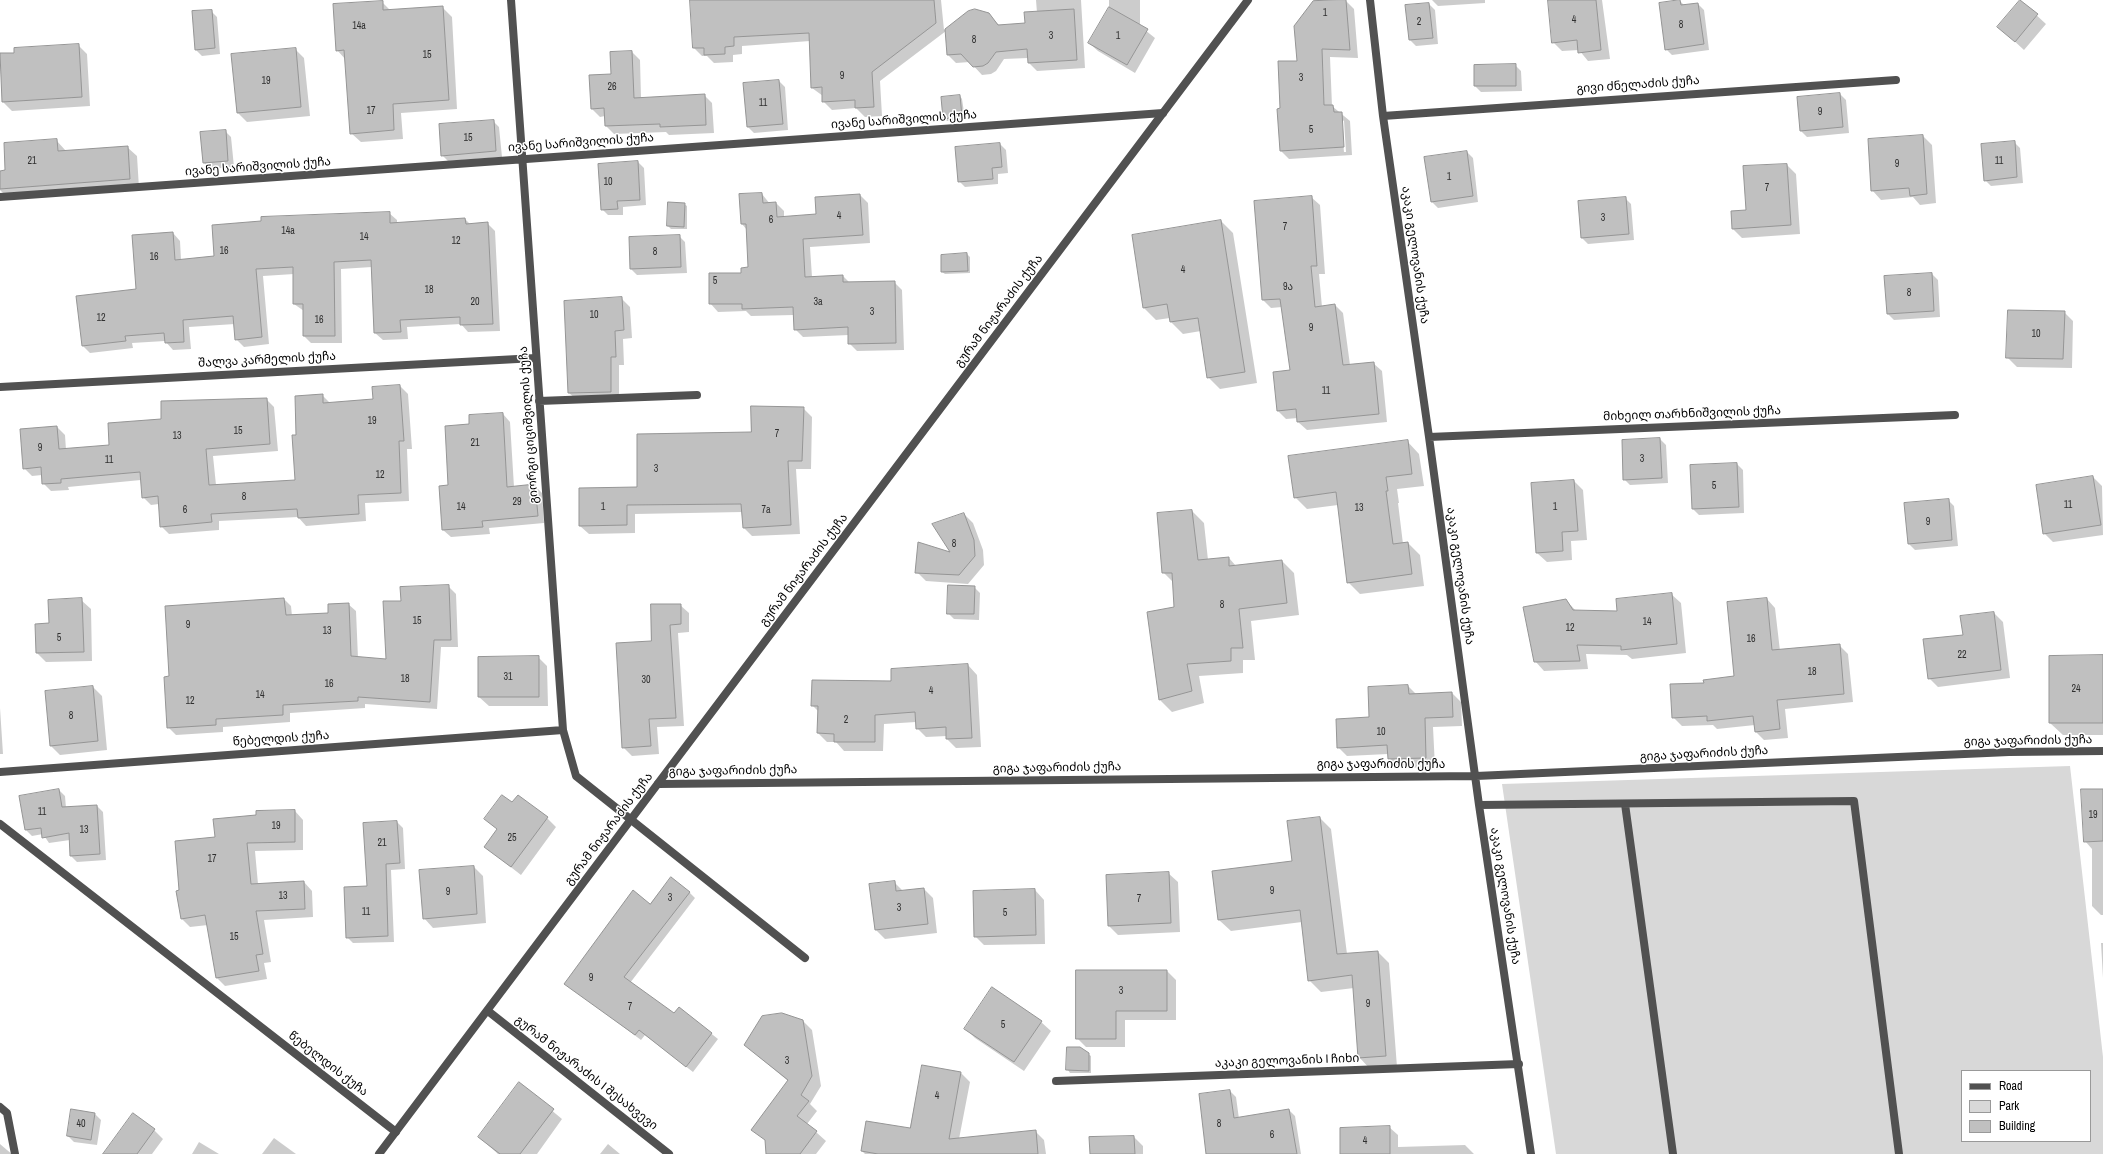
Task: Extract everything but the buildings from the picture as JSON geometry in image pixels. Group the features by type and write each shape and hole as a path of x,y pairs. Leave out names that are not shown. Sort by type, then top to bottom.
{"street":[{"name":"გიორგი ციციშვილის ქუჩა","path":"510,0 563,730 576,776 632,819"},
{"name":"გურამ ნიჟარაძის ქუჩა","path":"379,1154 1248,0"},
{"name":"აკაკი გელოვანის ქუჩა","path":"1370,0 1383,116 1429,437 1479,805 1519,1064 1531,1154"},
{"name":"გივი ძნელაძის ქუჩა","path":"1383,116 1896,80"},
{"name":"ივანე სარიშვილის ქუჩა","path":"0,197 1163,113"},
{"name":"შალვა კარმელის ქუჩა","path":"0,386 536,358"},
{"path":"539,400 697,395"},
{"name":"მიხეილ თარხნიშვილის ქუჩა","path":"1429,437 1955,415"},
{"name":"წებელდის ქუჩა","path":"0,772 563,730"},
{"name":"გიგა ჯაფარიძის ქუჩა","path":"658,784 1476,776 2009,752 2103,751"},
{"path":"1479,805 1854,801 1899,1154"},
{"path":"1625,804 1673,1154"},
{"path":"632,819 805,958"},
{"name":"წებელდის ქუჩა","path":"0,824 396,1132"},
{"name":"გურამ ნიჟარაძის I შესახვევი","path":"488,1010 668,1154"},
{"name":"აკაკი გელოვანის I ჩიხი","path":"1056,1081 1519,1064"},
{"path":"0,1107 7,1113 15,1154"}],"green space":[{"path":"2070,766 2103,1057 2103,1154 1556,1154 1502,784"}]}
